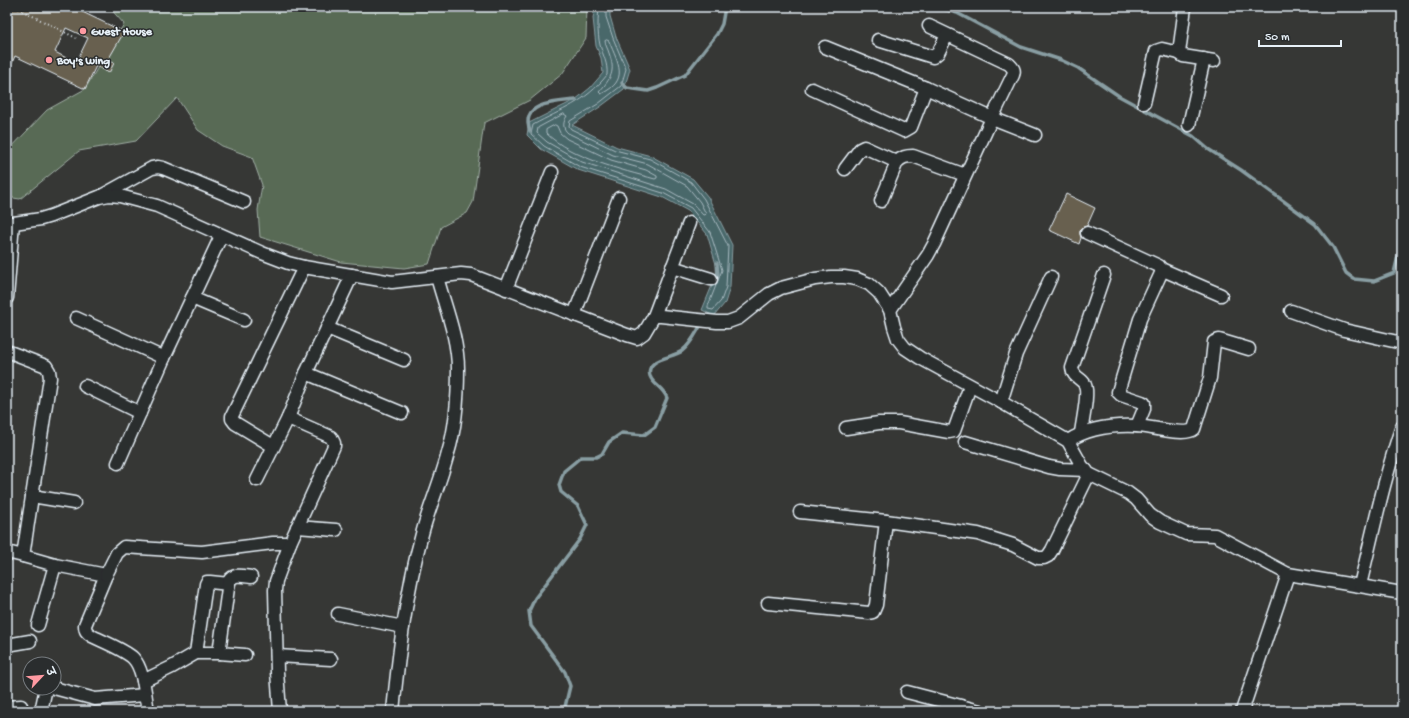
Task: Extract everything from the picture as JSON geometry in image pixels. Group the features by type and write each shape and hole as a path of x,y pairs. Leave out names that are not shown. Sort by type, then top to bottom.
{"street":[{"path":"1178,53 1185,7"},
{"path":"890,310 931,250 965,175 1015,72 1009,64 929,26"},
{"path":"878,40 933,57 938,53 947,35"},
{"path":"825,47 926,88 992,118 1035,135"},
{"path":"1144,104 1156,51 1162,49 1178,53 1183,56 1209,60 1189,125"},
{"path":"812,89 904,131 911,127 926,88"},
{"path":"845,169 860,149 864,147 897,162"},
{"path":"882,201 897,162 907,156 913,156 965,175"},
{"path":"7,298 10,223 52,216 99,197 152,168 158,167 244,202"},
{"path":"506,289 552,172"},
{"path":"99,197 109,195 120,196 157,206 221,236 288,263 304,267 392,282 461,274 471,275 627,336 637,338 644,333 654,316 689,223"},
{"path":"574,315 619,198"},
{"path":"1087,232 1159,266 1161,269 1221,295"},
{"path":"118,463 164,358 221,236"},
{"path":"273,446 235,423 232,416 304,267"},
{"path":"672,267 711,279"},
{"path":"1137,426 1144,409 1144,403 1120,395 1118,392 1140,319 1162,272 1161,269"},
{"path":"257,480 288,418 306,374 352,275"},
{"path":"1081,433 1087,390 1084,383 1074,376 1072,368 1104,275"},
{"path":"393,711 408,597 422,534 449,452 455,416 458,369 457,353 436,277"},
{"path":"654,316 728,322 739,318 761,300 781,288 814,279 831,277 857,279 869,284 879,293 890,310 898,339 905,348 920,358 1001,402 1068,441 1082,466 1088,472 1128,493 1136,499 1150,515 1168,527 1186,534 1215,535 1288,574 1402,593"},
{"path":"1001,402 1018,348 1051,277"},
{"path":"192,298 244,320"},
{"path":"1291,311 1344,330 1402,343"},
{"path":"76,318 164,358"},
{"path":"327,328 404,360"},
{"path":"1068,441 1081,433 1098,428 1137,426 1191,431 1194,429 1208,384 1214,342 1219,340 1249,349"},
{"path":"7,351 46,366 50,378 23,556"},
{"path":"306,374 402,413"},
{"path":"85,386 140,414"},
{"path":"846,428 894,422 949,432 954,430 970,386"},
{"path":"280,711 277,656 276,581 290,543 334,446 331,437 288,418"},
{"path":"1360,585 1385,481 1401,433"},
{"path":"964,442 1042,466 1088,472"},
{"path":"800,512 886,521 978,534 1007,543 1038,558 1044,558 1048,556 1052,550 1088,472"},
{"path":"32,496 74,503"},
{"path":"768,603 869,613 873,612 876,605 886,521"},
{"path":"297,527 336,530"},
{"path":"148,711 143,681 136,661 132,657 87,633 85,629 85,625 106,575 117,553 124,547 202,552 273,543 290,543"},
{"path":"7,552 55,565 106,575"},
{"path":"38,625 55,565"},
{"path":"1242,711 1288,574"},
{"path":"219,653 231,578 234,576 251,577"},
{"path":"196,653 206,584 207,582 229,584"},
{"path":"338,614 404,627"},
{"path":"7,645 30,641"},
{"path":"143,681 172,668 196,653 245,655"},
{"path":"277,656 331,660"},
{"path":"62,690 95,699 145,695"},
{"path":"907,692 980,711"},
{"path":"41,711 44,696"},
{"path":"7,708 21,706"}],"path":[{"path":"15,7 76,38"}],"green space":[{"path":"109,7 587,7 586,38 562,74 530,100 484,123 473,202 467,213 441,227 429,264 404,268 341,262 260,237 258,210 262,185 252,157 222,146 198,130 177,98 136,141 79,151 20,199 7,197 7,152 47,110 85,89 124,24"}],"water":[{"path":"595,7 610,7 610,16 616,37 630,69 624,89 572,125 617,147 651,156 693,179 708,197 732,245 730,287 725,303 714,316 702,310 718,271 707,234 688,211 662,197 578,170 541,149 527,135 529,123 575,100 590,88 603,73 601,58 596,46 593,18"}],"building":[{"path":"7,7 72,7 124,32 108,60 114,63 109,73 96,66 85,89 15,56 7,74","holes":["66,28 88,38 76,63 55,52"]},
{"path":"1066,194 1095,208 1087,226 1080,230 1081,238 1079,244 1049,230"}],"waterway":[{"path":"622,83 627,88 648,91 685,75 717,34 722,24 725,7"},
{"path":"937,7 957,13 1021,47 1061,60 1078,68 1119,96 1193,136 1208,149 1241,170 1315,224 1333,247 1346,273 1354,279 1374,281 1394,273 1399,252 1399,241 1402,232"},
{"path":"530,131 528,121 530,114 535,109 550,103 576,100"},
{"path":"717,263 718,277"},
{"path":"564,711 570,686 565,672 531,626 529,611 535,598 580,539 587,525 578,506 561,492 559,485 564,471 581,457 596,457 602,454 609,442 622,433 644,435 655,427 667,398 663,391 651,379 650,370 652,365 661,359 682,351 691,342 702,323"}],"place":[{"name":"Guest House","path":"83,31"},
{"name":"Boy's wing","path":"49,60"}]}
